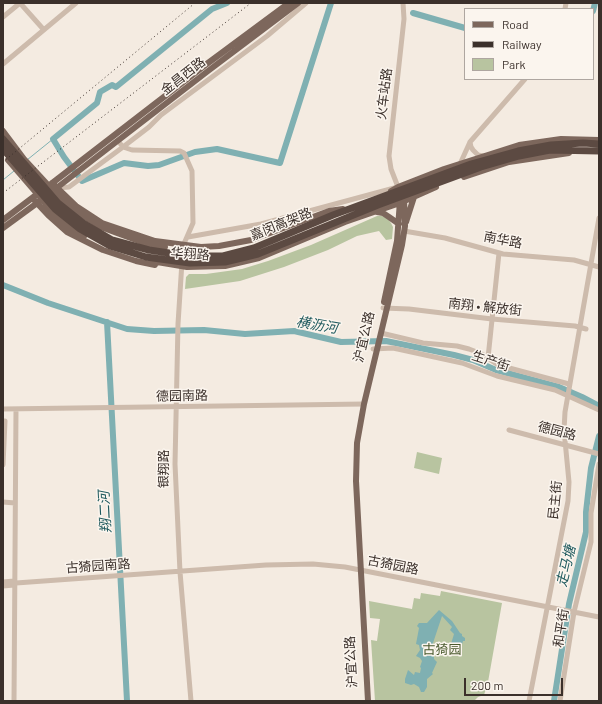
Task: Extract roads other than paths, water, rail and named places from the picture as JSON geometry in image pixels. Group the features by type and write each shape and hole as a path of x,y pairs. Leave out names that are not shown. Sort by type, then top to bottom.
{"highway":[{"name":"嘉闵高架路","path":"3,139 58,203 83,223 112,240 149,250 189,256 223,256 254,248 333,215 472,164 518,151 584,143 599,144"},
{"name":"嘉闵高架路","path":"3,149 55,209 80,229 110,246 146,257 190,263 225,262 258,254 378,205 519,156 550,150 599,152"}],"main road":[{"name":"金昌西路","path":"52,183 289,3"},
{"name":"金昌西路","path":"57,188 84,172 118,141 208,70 298,3"},
{"name":"华翔路","path":"3,131 24,159 60,198 80,214 101,227 150,245 192,251 224,249 252,243 340,210"},
{"path":"3,228 52,183 76,206 102,223 155,242 183,246 219,246 251,240 329,211 340,210 388,193 398,187 460,164 519,145 561,139 599,140"},
{"path":"402,202 443,184 509,162 570,152 599,152"},
{"name":"华翔路","path":"3,154 52,211 72,229 108,248 144,260 187,267 225,266 259,258 345,222 402,202"},
{"path":"402,202 405,185"},
{"name":"沪宜公路","path":"368,701 352,463 354,437 403,227 402,202 398,187"},
{"path":"3,220 57,188"},
{"path":"375,212 383,213 403,227 414,197"},
{"path":"35,200 48,216 67,232 103,250 136,261 182,270 203,271 259,261 340,228 345,222"},
{"name":"沪宜公路","path":"359,570 364,701"}],"street":[{"path":"3,17 20,3 44,30"},
{"path":"3,64 76,3"},
{"path":"84,172 124,147 149,127 161,115 267,36 306,3"},
{"name":"火车站路","path":"398,187 391,170 389,156 404,15 403,3"},
{"path":"460,164 470,142 524,80"},
{"path":"118,141 124,147"},
{"path":"470,142 470,147 478,155 484,156"},
{"name":"银翔路","path":"124,147 132,150 173,150 184,153 192,171 193,223 183,246 178,324 175,464 180,572 191,701"},
{"path":"188,237 261,224 398,187"},
{"path":"379,335 463,348 479,353 498,365 569,384 599,218"},
{"name":"南华路","path":"403,227 512,255 574,260 599,267"},
{"path":"488,358 499,252"},
{"name":"南翔 • 解放街","path":"385,308 409,309 492,319 580,327 586,329"},
{"name":"生产街","path":"375,347 393,348 462,363 497,376 555,390 599,410"},
{"name":"民主街","path":"529,701 568,501 569,482 564,421 569,384"},
{"name":"德园南路","path":"3,409 362,404"},
{"path":"14,701 16,409"},
{"path":"3,421 5,421 3,463"},
{"name":"德园路","path":"509,430 596,453"},
{"name":"和平街","path":"560,701 573,612 591,542 591,513 599,464"},
{"path":"3,502 15,503"},
{"name":"古猗园路","path":"180,572 303,564 340,566 599,617"},
{"name":"古猗园南路","path":"3,582 15,583 180,572"},
{"name":"古猗园南路","path":"3,586 15,583"}],"water":[{"path":"439,610 452,621 465,638 465,641 463,641 460,651 452,650 451,644 454,634 450,630 452,627 442,616 430,652 434,655 434,659 437,662 432,673 433,674 427,679 427,687 424,692 421,692 419,687 414,684 411,685 405,683 405,679 408,670 414,675 415,672 420,673 422,661 416,656 420,650 419,645 416,644 419,628 417,626 419,623 427,623"}],"waterway":[{"path":"227,3 212,9 116,87 112,85 100,92 97,103 53,139 82,181 124,163 148,166 159,165 195,152 217,149 280,163 331,3"},
{"path":"594,8 595,3"},
{"path":"413,13 464,28"},
{"path":"27,160 53,139"},
{"path":"3,180 14,171"},
{"name":"横沥河","path":"3,285 48,303 127,329 154,331 204,330 245,334 294,331 341,342 386,341 473,360 496,370 559,387 599,406"},
{"name":"翔二河","path":"107,322 127,701"},
{"name":"走马塘","path":"554,701 569,604 586,532 586,512 591,468 599,436"}],"railway":[{"path":"3,162 195,3"},
{"path":"3,193 251,3"}],"park label":[{"name":"古猗园","path":"442,650"}]}
